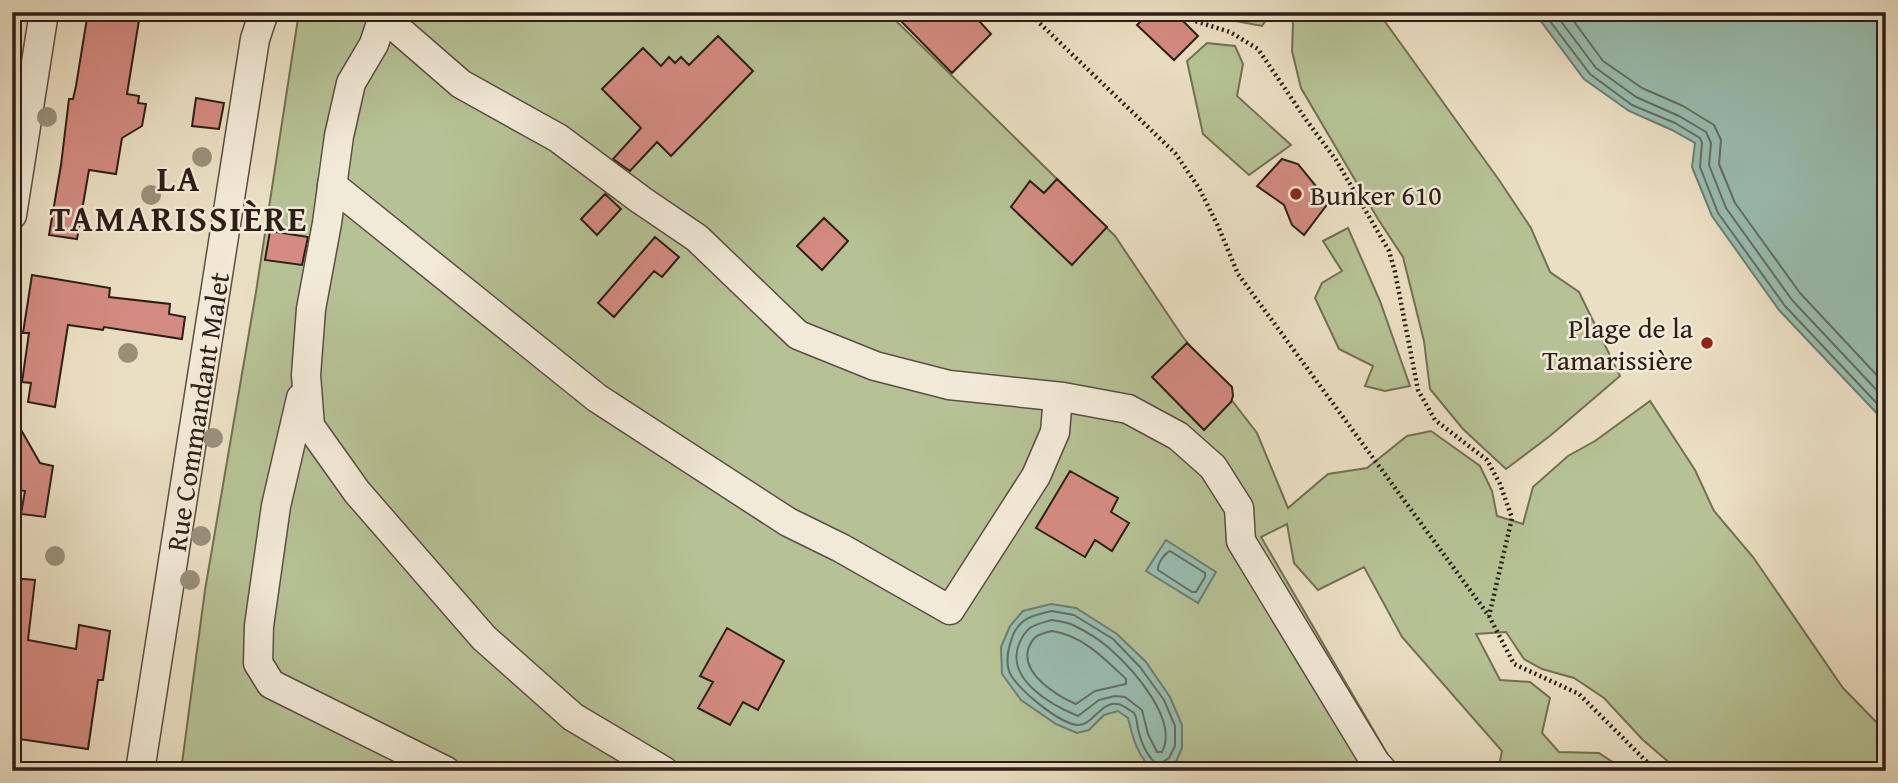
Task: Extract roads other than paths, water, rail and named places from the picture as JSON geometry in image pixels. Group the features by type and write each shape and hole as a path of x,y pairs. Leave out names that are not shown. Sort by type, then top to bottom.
{"street":[{"path":"12,215 44,12"},
{"name":"Rue Commandant Malet","path":"141,771 255,39 264,12"},
{"path":"446,771 271,684 258,663 260,626 276,506 306,375 311,309 339,136 351,83 373,44 380,15 461,84 558,138 697,238 798,335 875,366 949,385 1058,397 1128,410 1178,436 1213,467 1239,508 1241,541 1383,771"},
{"path":"332,185 597,398 788,522 841,548 950,610 1036,476 1055,432 1058,397"},
{"path":"306,375 310,425 357,492 484,638 573,717 664,771"}],"water":[{"path":"1534,12 1886,12 1886,423 1779,310 1712,216 1692,167 1695,143 1629,111 1584,79"},
{"path":"1166,540 1216,572 1198,603 1146,571"},
{"path":"1051,604 1076,608 1117,634 1146,662 1170,697 1182,725 1182,748 1175,764 1153,770 1139,753 1128,718 1118,711 1104,715 1089,730 1077,733 1056,724 1021,700 1002,674 1001,647 1010,626 1023,611"}],"place":[{"name":"Bunker 610","path":"1296,194"},
{"name":"Plage de la Tamarissière","path":"1707,343"}],"district":[{"name":"LA TAMARISSIÈRE","path":"179,198"}]}
